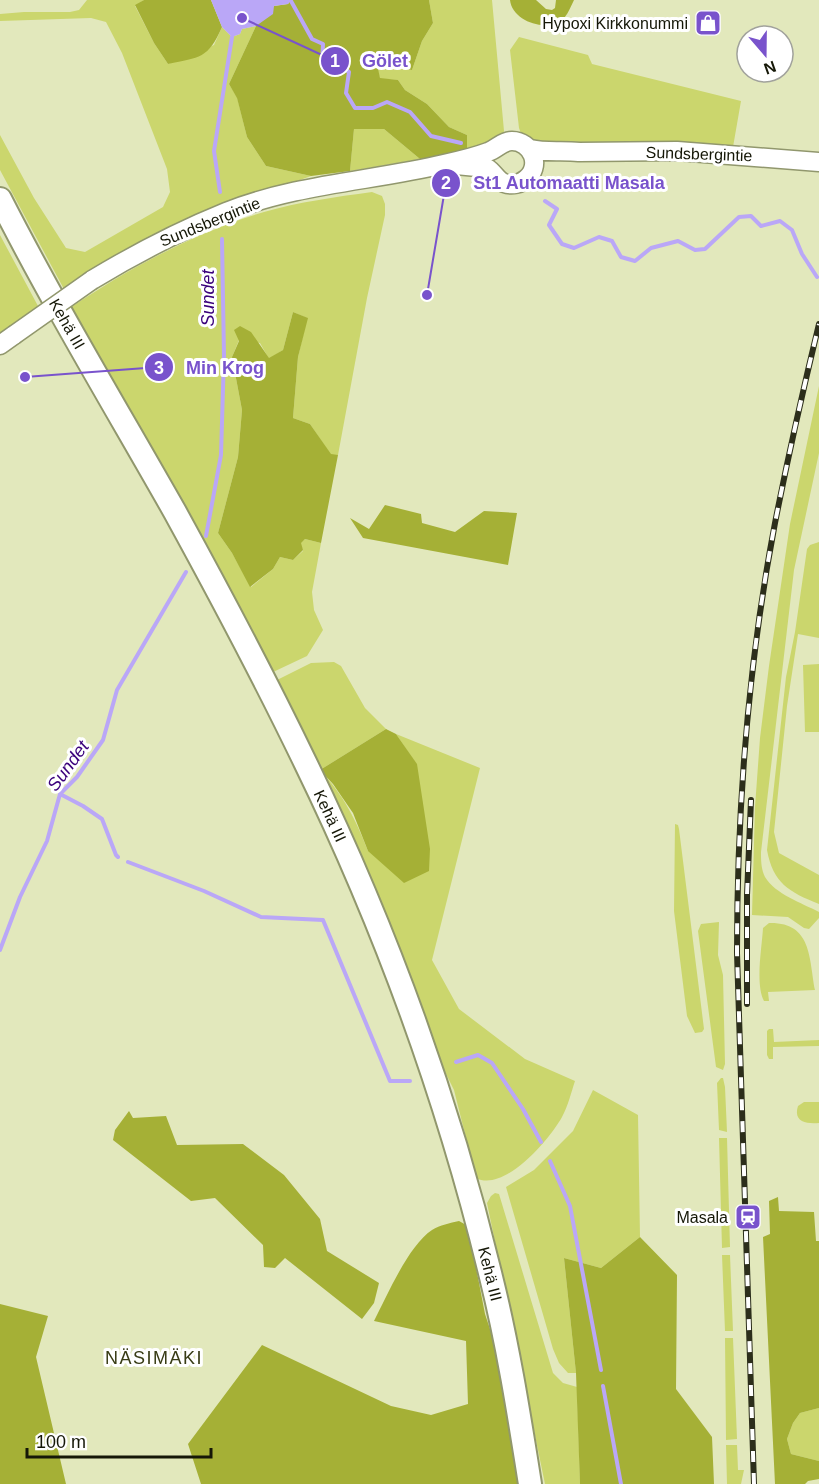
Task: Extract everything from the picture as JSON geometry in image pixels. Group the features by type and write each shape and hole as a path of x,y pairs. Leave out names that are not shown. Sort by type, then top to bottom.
{"highway":[{"name":"Kehä III","path":"0,199 31,260 175,514 238,631 305,762 385,943 414,1019 469,1193 492,1278 530,1484"}],"main road":[{"name":"Sundsbergintie","path":"7,340 92,280 149,247 227,211 313,187 446,164 494,150 499,145 512,141 518,141 540,152 564,150 579,153 677,151 819,162"},
{"path":"530,149 533,155 533,168"},
{"name":"Sundsbergintie","path":"446,164 459,167 475,166 491,170 500,181 513,185 526,180 533,168 543,162 579,153"}],"green space":[{"path":"87,0 144,0 135,6 168,64 214,45 222,27 232,37 240,34 242,29 256,26 229,84 237,97 247,137 266,166 311,176 177,225 65,291 0,170 0,135 34,198 66,248 85,252 163,207 170,192 167,169 122,53 106,22 91,18 0,21 0,14 79,10"},
{"path":"144,0 211,0 222,27 212,45 202,55 168,64 154,43 135,5"},
{"path":"291,0 429,0 433,23 422,41 412,70 377,64 380,78 398,80 405,90 427,104 449,127 467,135 467,155 420,159 384,129 354,129 350,171 311,176 266,166 247,137 237,98 229,84 256,26 274,6 288,4"},
{"path":"429,0 492,0 504,131 502,141 467,155 467,135 449,127 427,104 405,90 398,80 380,79 376,64 412,70 422,41 433,23"},
{"path":"510,0 536,0 546,9 552,10 555,8 556,0 574,0 563,19 550,25 542,25 521,17 512,7"},
{"path":"519,37 588,55 592,64 741,101 733,147 550,147 523,139 519,128 510,50"},
{"path":"354,129 384,129 420,159 350,171"},
{"path":"372,192 382,196 385,215 338,455 331,455 310,424 293,418 298,357 307,318 293,312 283,350 269,359 260,343 239,340 232,357 242,410 238,457 218,533 251,587 273,569 280,557 293,560 303,551 300,543 305,539 321,543 312,592 314,610 323,630 307,656 271,673 70,308 139,265 239,220 277,208"},
{"path":"0,235 38,306 0,336"},
{"path":"293,312 308,318 298,357 293,418 310,424 331,454 338,455 321,543 305,539 301,543 303,550 293,560 280,557 273,569 250,587 232,553 218,533 238,457 242,410 232,357 239,341 234,330 240,326 251,332 269,358 283,350"},
{"path":"819,386 819,453 794,570 761,852 763,871 769,883 789,897 819,912 819,918 809,929 788,917 752,915 755,807 760,738 769,666 790,524"},
{"path":"385,505 421,514 422,523 455,532 484,511 517,513 508,565 363,538 350,518 369,529"},
{"path":"819,542 819,638 798,634 787,706 774,832 779,853 819,875 819,904 784,885 773,871 767,850 786,677 807,549 810,545"},
{"path":"334,662 341,666 365,708 386,729 320,770 348,808 368,851 417,765 396,734 480,768 432,960 459,1009 525,1059 575,1081 568,1104 556,1127 525,1161 500,1178 487,1181 476,1178 454,1090 275,681 311,663"},
{"path":"819,664 819,732 805,732 803,665"},
{"path":"386,729 396,734 417,764 430,849 429,871 404,883 368,851 353,813 320,770"},
{"path":"675,824 679,829 704,1029 702,1032 695,1033 687,1016 674,911"},
{"path":"719,922 718,955 723,975 725,1064 723,1070 716,1067 698,931 701,924"},
{"path":"769,923 783,924 801,935 809,954 815,990 768,992 769,1001 764,1001 760,985 760,965 763,928"},
{"path":"773,1029 774,1042 819,1040 819,1046 773,1047 773,1059 769,1059 767,1031"},
{"path":"723,1078 725,1087 727,1132 719,1130 717,1083"},
{"path":"593,1090 638,1115 640,1237 601,1268 564,1258 576,1373 568,1373 559,1363 553,1349 506,1187 534,1170 573,1131"},
{"path":"804,1102 819,1102 819,1123 799,1119 798,1106"},
{"path":"129,1111 133,1118 166,1116 177,1145 243,1144 284,1175 320,1219 327,1251 379,1283 374,1303 362,1319 285,1258 275,1268 264,1267 263,1245 215,1198 191,1201 113,1140 115,1130"},
{"path":"719,1138 727,1138 730,1247 722,1248"},
{"path":"495,1193 499,1194 553,1373 563,1383 577,1387 580,1484 545,1484 487,1203"},
{"path":"778,1197 779,1211 814,1212 816,1241 819,1241 819,1408 800,1413 787,1439 791,1454 819,1461 819,1479 808,1481 805,1484 775,1484 763,1237 770,1234 769,1201"},
{"path":"459,1221 468,1226 485,1314 496,1347 519,1484 201,1484 188,1444 262,1345 391,1406 431,1415 468,1404 466,1341 374,1321 399,1272 423,1237 442,1225"},
{"path":"640,1237 677,1275 676,1389 712,1437 714,1484 580,1484 576,1373 564,1258 601,1268"},
{"path":"722,1255 730,1255 733,1331 725,1331"},
{"path":"0,1304 48,1316 36,1357 66,1484 0,1484"},
{"path":"725,1338 733,1338 737,1439 726,1440"},
{"path":"819,1408 819,1461 791,1454 787,1439 793,1423 800,1413"},
{"path":"726,1445 737,1445 738,1470 744,1470 741,1484 727,1484"}],"shaded area":[{"path":"211,0 291,0 288,4 274,6 273,14 256,26 242,29 240,34 232,37 222,27"}],"waterway":[{"path":"291,1 312,39 323,44 322,64 333,68 342,67 349,72 346,93 355,108 373,108 387,102 410,112 431,136 461,143"},
{"name":"Sundet","path":"220,192 214,151 232,37"},
{"path":"545,201 557,209 549,225 562,244 574,248 599,237 612,241 621,257 635,261 651,248 678,241 695,250 705,249 739,217 751,216 761,226 780,221 792,230 802,254 817,277"},
{"name":"Sundet","path":"206,536 221,455 224,356 222,239"},
{"name":"Sundet","path":"0,950 20,897 47,841 60,794 77,777 103,740 117,690 186,572"},
{"path":"60,794 102,819 118,857"},
{"path":"128,862 204,891 261,917 323,920 390,1081 410,1081"},
{"path":"456,1062 478,1055 492,1063 523,1109 541,1142"},
{"path":"550,1161 570,1206 601,1370"},
{"path":"603,1386 621,1484"}],"railway":[{"path":"754,1484 737,953 742,791 751,683 766,576 785,473 819,324"},
{"path":"747,1004 747,895 751,800"}],"place":[{"name":"Gölet","path":"242,18"},
{"name":"Hypoxi Kirkkonummi","path":"708,23"},
{"name":"St1 Automaatti Masala","path":"427,295"},
{"name":"Min Krog","path":"25,377"},
{"name":"Masala","path":"748,1217"}],"district":[{"name":"NÄSIMÄKI","path":"154,1358"}]}
